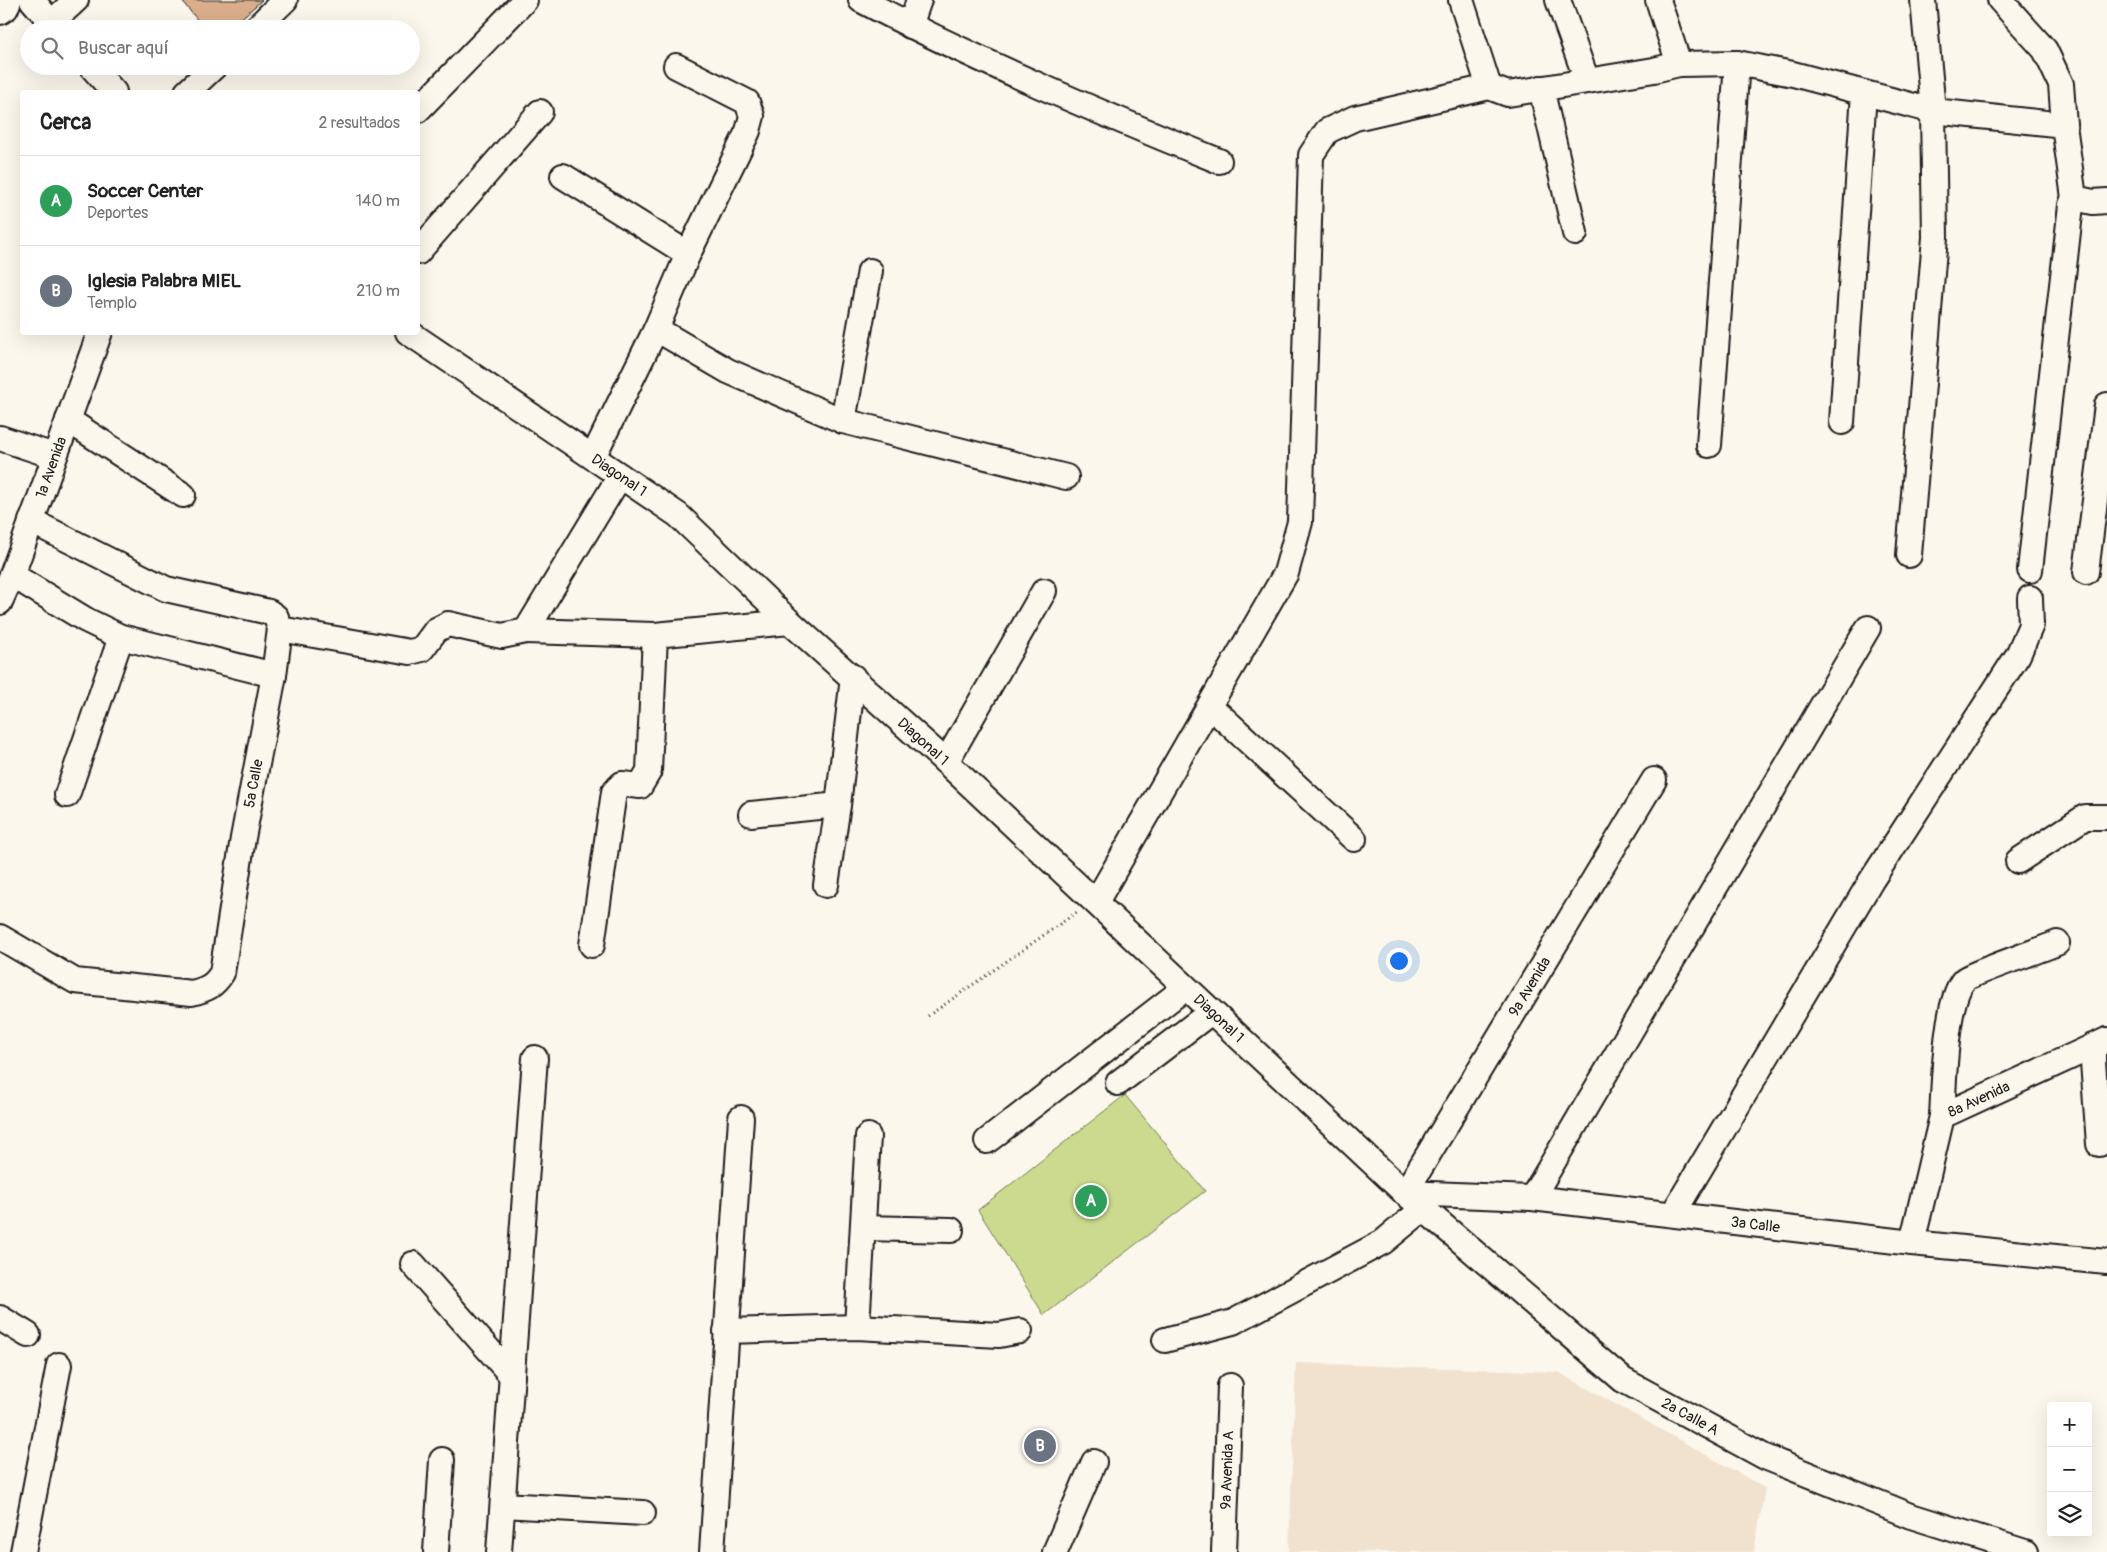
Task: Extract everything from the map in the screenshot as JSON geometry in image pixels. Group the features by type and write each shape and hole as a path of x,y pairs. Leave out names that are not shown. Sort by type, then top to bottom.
{"street":[{"path":"0,12 6,8 9,0"},
{"path":"32,0 49,20"},
{"path":"59,20 76,0"},
{"path":"264,20 285,0"},
{"path":"420,108 525,0"},
{"path":"861,0 910,26 1126,124 1218,161"},
{"path":"910,26 919,0"},
{"path":"1461,0 1489,86"},
{"path":"1558,0 1587,81"},
{"path":"1658,0 1679,64"},
{"path":"1909,555 1935,237 1933,112 1923,0"},
{"path":"2000,0 2045,50 2061,84 2064,125 2074,198 2071,205 2030,570"},
{"path":"1708,445 1738,63"},
{"path":"1095,901 1286,573 1300,522 1311,155 1327,131 1355,118 1489,86 1508,94 1654,70 1679,64 1738,63 1793,74 1933,112 2064,125"},
{"path":"593,457 656,329 688,254 732,167 748,131 752,116 748,102 676,66"},
{"path":"99,75 112,90"},
{"path":"189,90 205,75"},
{"path":"1541,88 1576,232"},
{"path":"1842,422 1864,93"},
{"path":"420,250 540,112"},
{"path":"563,176 688,254"},
{"path":"2074,198 2092,202 2107,200"},
{"path":"843,421 870,271"},
{"path":"656,329 728,371 843,421 1066,477"},
{"name":"1a Avenida","path":"0,602 12,575 99,335"},
{"name":"Diagonal 1","path":"412,335 678,515 790,622 946,762 1185,988 1405,1192"},
{"path":"2086,572 2107,405"},
{"path":"68,420 182,495"},
{"path":"0,438 54,456"},
{"path":"526,631 620,476"},
{"path":"31,521 166,589 269,612 276,617 280,629 410,652 422,649 436,630 448,624 502,636 526,631 656,635 790,622"},
{"path":"12,575 86,620 121,638 274,675"},
{"path":"946,762 1044,591"},
{"path":"1673,1214 1871,881 2018,655 2031,625 2030,598"},
{"path":"1532,1198 1868,628"},
{"name":"5a Calle","path":"0,937 75,981 192,993 207,989 216,983 222,973 243,838 274,675 280,629"},
{"path":"592,945 614,792 622,784 640,786 649,771 656,635"},
{"path":"67,795 121,638"},
{"path":"826,885 853,677"},
{"path":"1210,706 1354,839"},
{"name":"9a Avenida","path":"1405,1192 1654,780"},
{"path":"751,814 838,804"},
{"path":"2018,861 2085,817 2107,817"},
{"path":"1942,1116 1947,1048 1954,996 1964,979 2057,944"},
{"path":"987,1142 1185,988"},
{"path":"1118,1083 1211,1012"},
{"path":"2099,1144 2092,1062 2100,1043"},
{"name":"8a Avenida","path":"1912,1243 1942,1116 2100,1043"},
{"path":"499,1552 535,1058"},
{"path":"712,1552 741,1118"},
{"path":"857,1327 868,1136"},
{"name":"3a Calle","path":"1405,1192 1532,1198 1912,1243 2107,1262"},
{"name":"2a Calle A","path":"1405,1192 1623,1380 1764,1457 1992,1547 2025,1552"},
{"path":"1165,1340 1233,1322 1383,1242 1423,1208"},
{"path":"863,1228 951,1230"},
{"path":"413,1264 512,1376"},
{"path":"0,1318 28,1335"},
{"path":"726,1332 857,1327 990,1334 1020,1332"},
{"path":"23,1552 59,1365"},
{"name":"9a Avenida A","path":"1224,1552 1230,1386"},
{"path":"436,1552 442,1460"},
{"path":"1055,1552 1094,1462"},
{"path":"503,1505 643,1513"}],"path":[{"path":"928,1016 1095,901"}],"shaded area":[{"path":"1296,1363 1558,1372 1765,1488 1754,1552 1289,1552"}],"green space":[{"path":"1125,1095 1205,1191 1044,1315 978,1210"}],"building":[{"path":"181,0 262,0 239,20 198,20"}],"place":[{"name":"Soccer Center","path":"1091,1201"},
{"name":"Iglesia Palabra MIEL","path":"1040,1446"}]}
